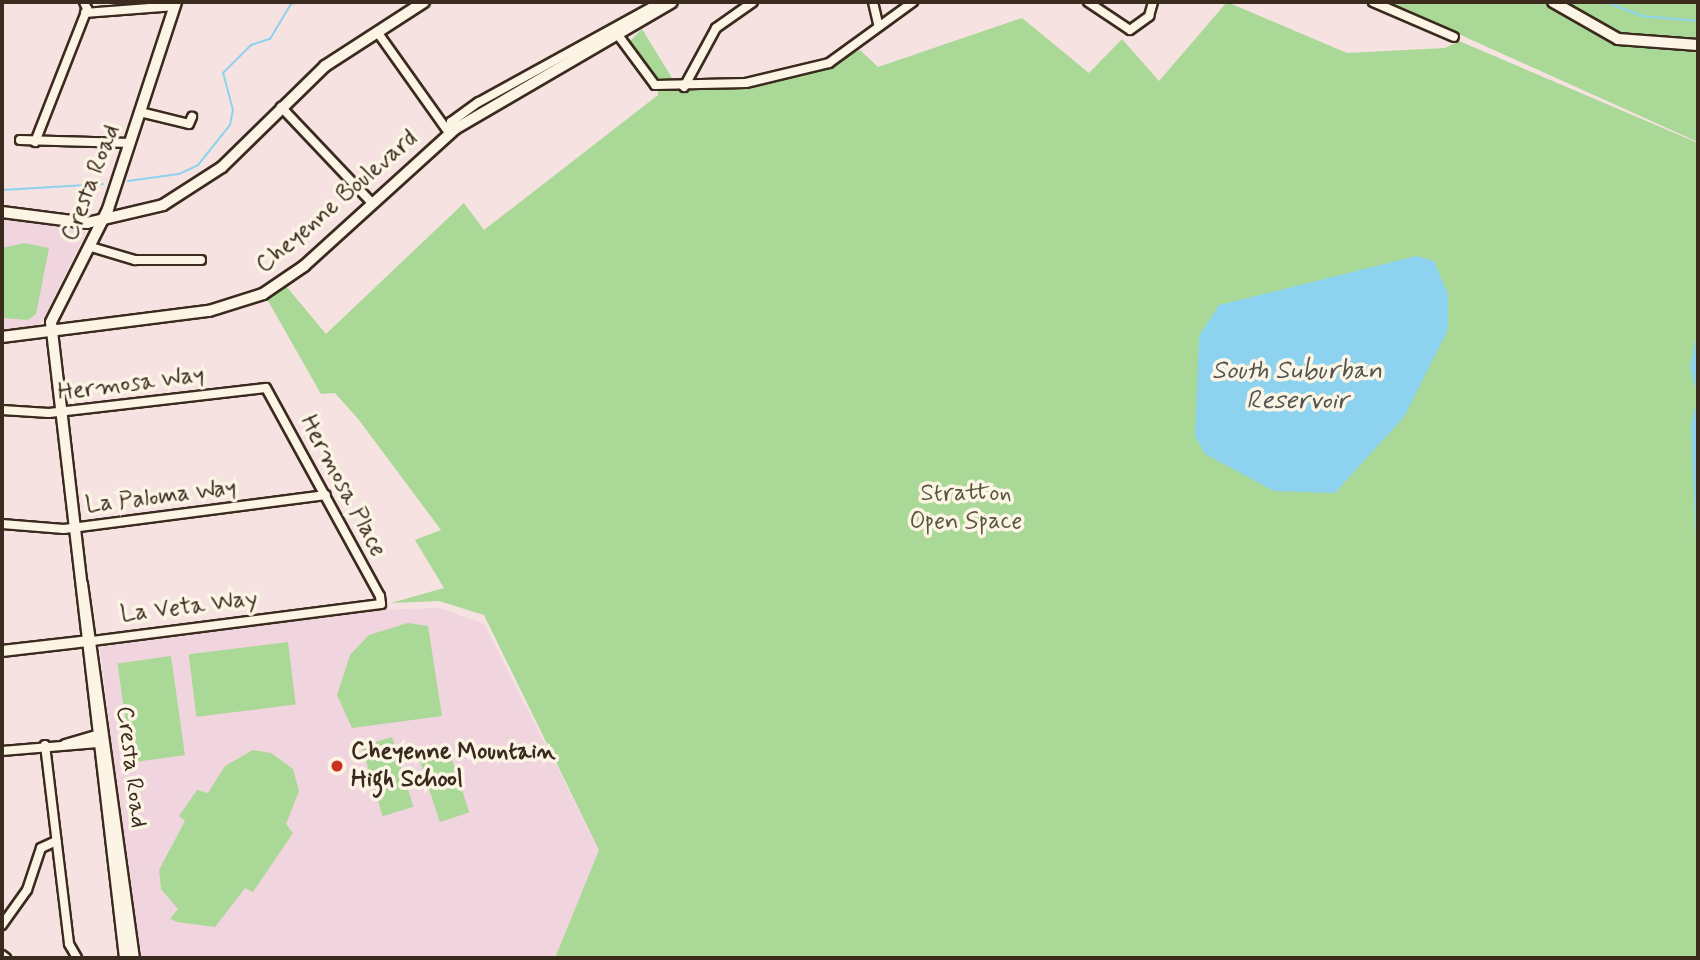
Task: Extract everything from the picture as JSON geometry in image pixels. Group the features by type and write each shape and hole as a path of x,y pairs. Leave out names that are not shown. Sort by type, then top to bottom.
{"main road":[{"path":"2,212 103,221 155,209 194,188 325,66 424,2"},
{"name":"Cheyenne Boulevard","path":"2,337 209,311 251,299 292,275 449,133 672,2"},
{"path":"1553,2 1618,39 1698,45"},
{"name":"Cresta Road","path":"125,958 97,739 87,617 52,332 57,302 92,247 103,221 176,4"},
{"name":"Cresta Road","path":"89,641 134,958"},
{"name":"La Veta Way","path":"2,651 89,641"}],"street":[{"path":"35,142 85,13 84,2"},
{"name":"Cheyenne Boulevard","path":"449,133 451,122 479,102 661,2"},
{"path":"684,87 716,28 753,2"},
{"path":"873,2 878,24"},
{"path":"618,35 650,82 684,87 818,68 853,48 878,24 913,2"},
{"path":"1088,2 1125,30 1144,21 1153,2"},
{"path":"1373,2 1454,37"},
{"path":"85,13 176,4"},
{"path":"378,33 449,133"},
{"path":"281,107 371,202"},
{"path":"140,112 189,124 192,117"},
{"path":"20,140 130,143"},
{"path":"92,247 135,260 201,260"},
{"name":"Hermosa Way","path":"2,410 60,412 265,388"},
{"name":"Hermosa Place","path":"265,388 326,495 381,604"},
{"name":"La Paloma Way","path":"2,524 75,527 326,495"},
{"name":"La Veta Way","path":"89,641 381,604"},
{"path":"2,751 97,739"},
{"path":"46,745 69,944 77,958"},
{"path":"2,925 27,890 41,848 56,841"},
{"path":"2,956 6,958"}],"shaded area":[{"path":"2,218 86,232 40,325 2,329"},
{"name":"Cheyenne Mountain High School","path":"440,608 484,624 599,850 555,958 138,958 100,647 377,610"}],"green space":[{"name":"Stratton Open Space","path":"1227,2 1347,53 1445,48 1459,41 1698,143 1698,958 555,958 599,850 484,615 439,601 391,603 444,588 415,540 441,530 359,420 335,393 321,394 267,299 286,286 326,334 464,203 484,230 658,95 658,83 628,43 642,29 680,91 774,82 827,67 860,50 878,67 1022,18 1089,73 1122,39 1159,81"},
{"path":"1379,2 1698,2 1698,142 1443,27"},
{"path":"24,243 49,248 36,314 28,320 2,318 2,248"},
{"path":"408,623 428,626 442,716 352,728 337,695 350,655 369,635"},
{"path":"288,642 296,705 196,717 189,654"},
{"path":"171,656 185,755 131,763 118,664"},
{"path":"392,737 413,807 383,816 361,746"},
{"path":"447,744 469,812 440,822 418,754"},
{"path":"253,750 271,753 293,769 299,791 286,824 293,833 253,892 245,888 215,927 170,919 178,909 161,889 159,870 185,821 179,816 197,790 208,793 225,766"}],"water":[{"name":"South Suburban Reservoir","path":"1417,256 1434,261 1448,294 1448,330 1404,417 1335,493 1274,491 1205,454 1195,436 1199,336 1219,305"},
{"path":"1698,328 1698,397 1690,367"},
{"path":"1698,397 1698,592 1691,424"}],"waterway":[{"path":"128,181 179,174 198,165 230,125 233,110 223,73 251,45 270,39 291,4 301,2"},
{"path":"1606,2 1642,16 1698,21"},
{"path":"2,190 103,184"}],"place":[{"name":"Cheyenne Mountain High School","path":"337,766"}]}
